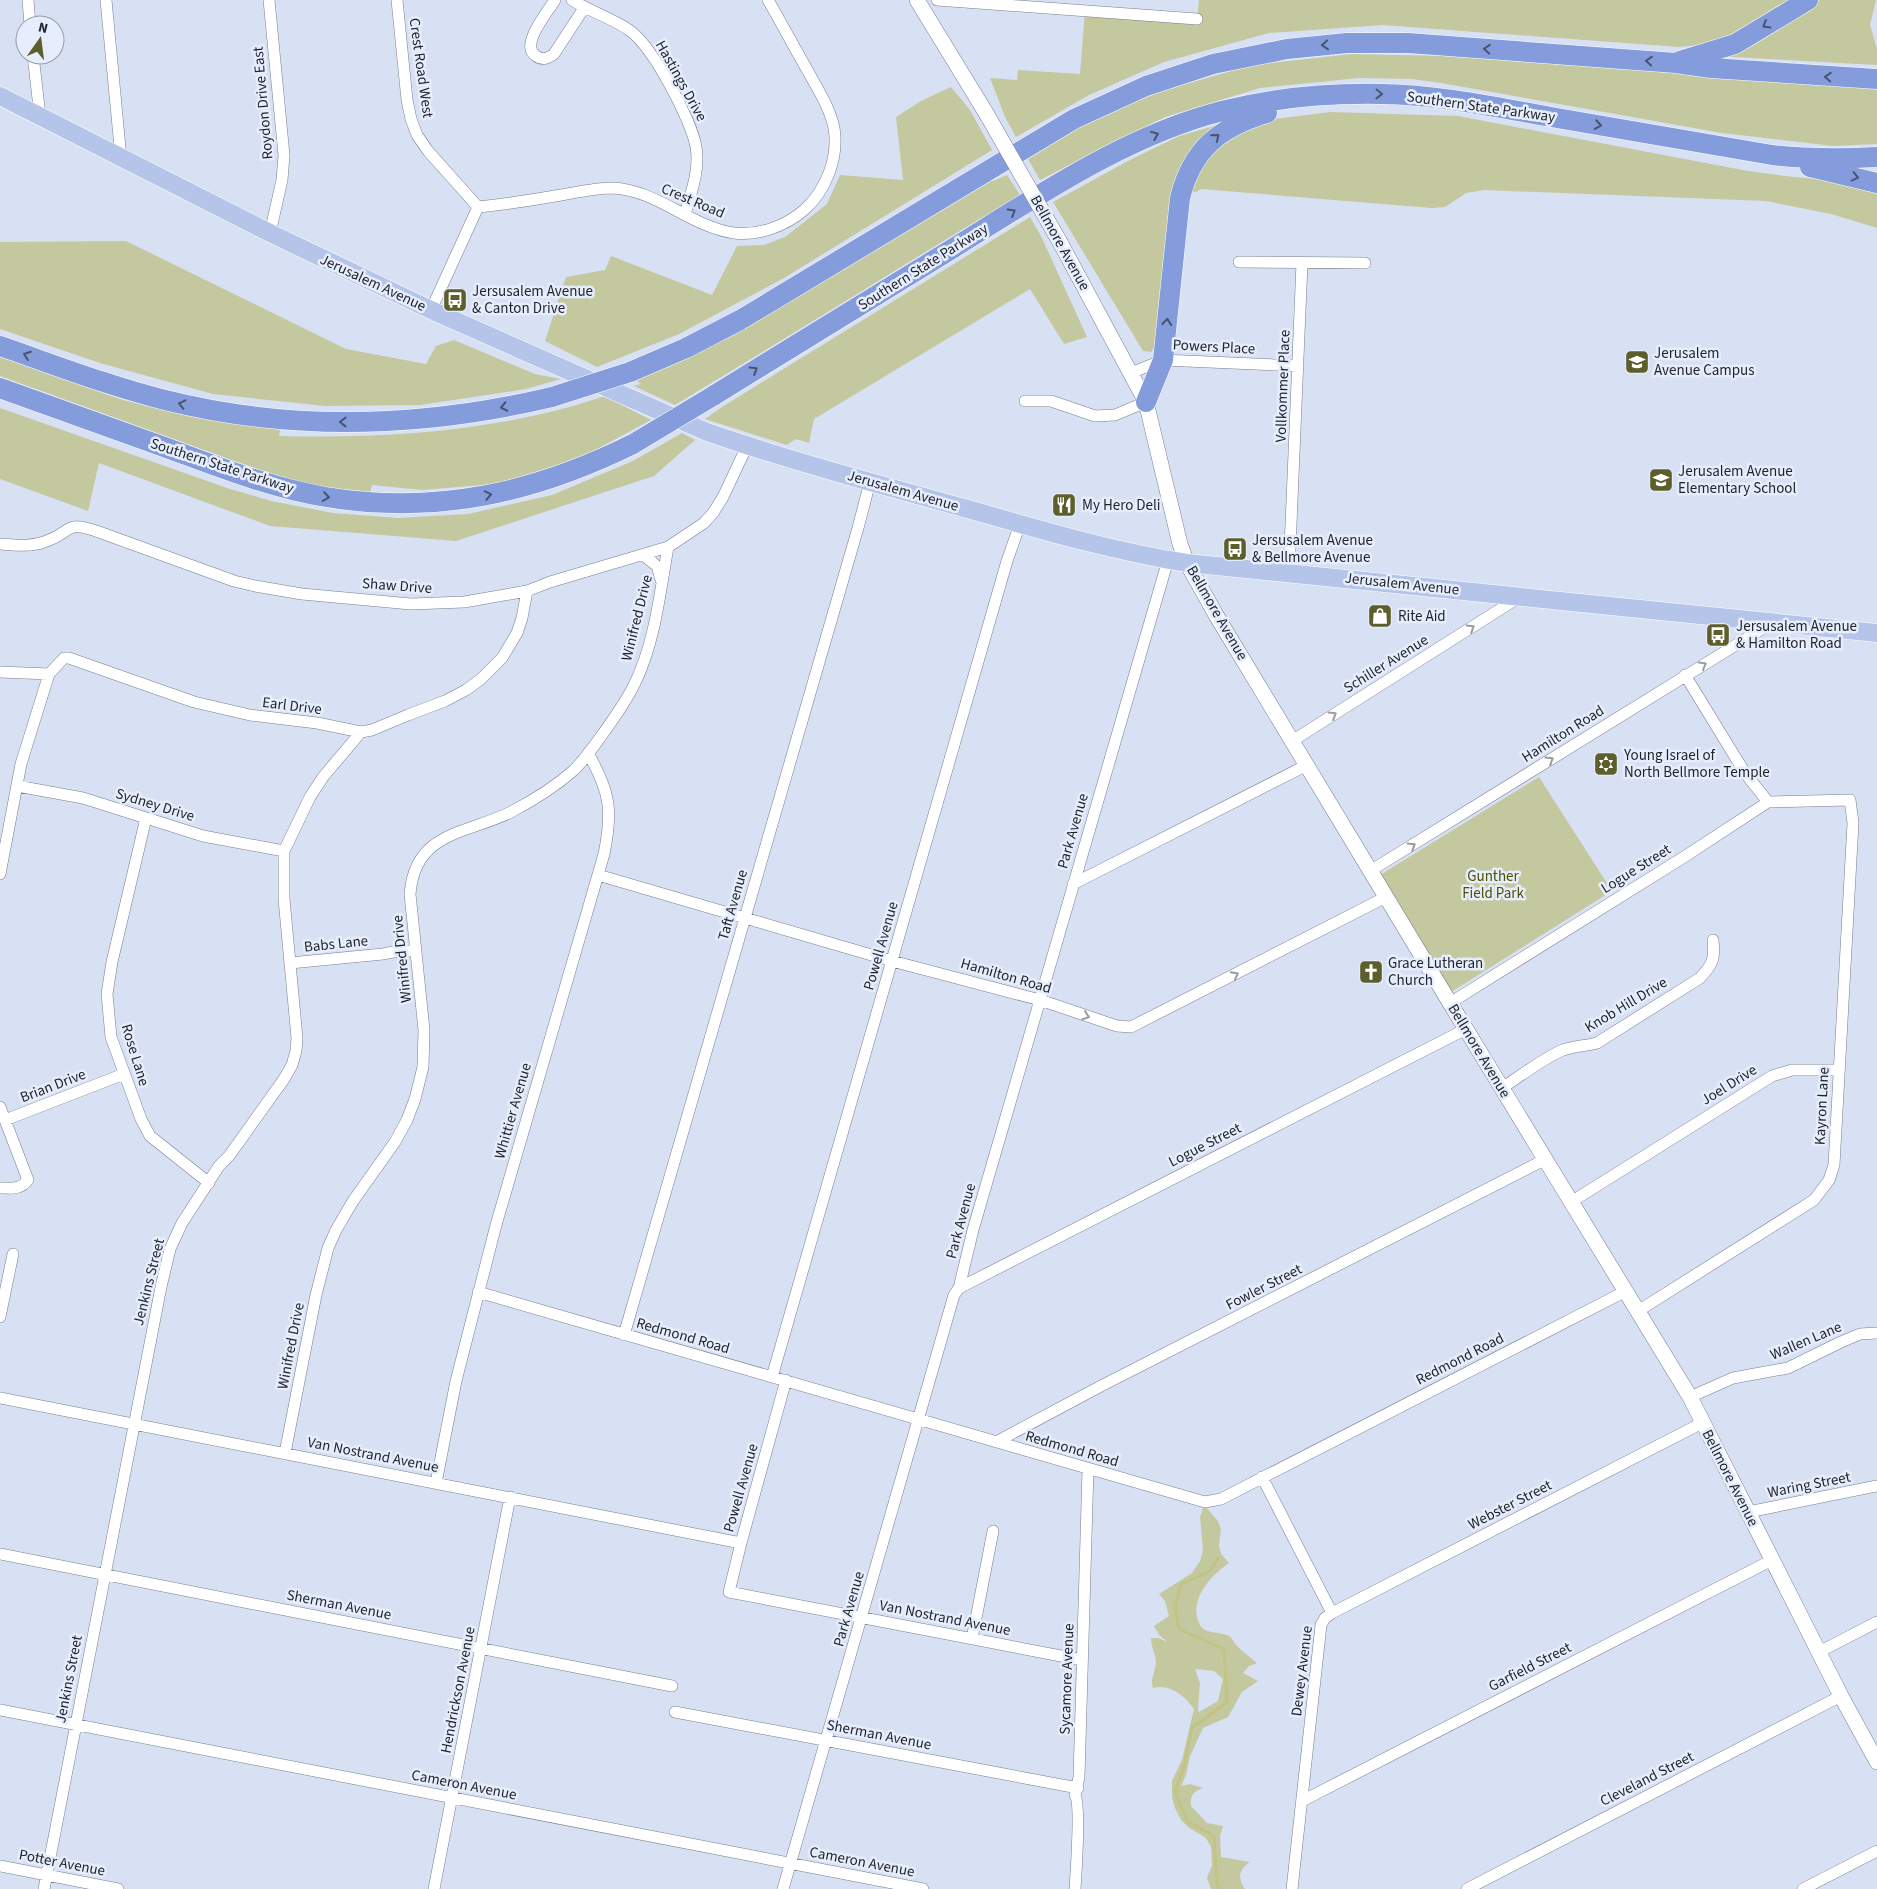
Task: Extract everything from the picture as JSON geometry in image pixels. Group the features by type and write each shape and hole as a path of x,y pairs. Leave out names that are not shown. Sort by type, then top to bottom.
{"highway":[{"path":"1676,62 1735,44 1808,0"},
{"path":"0,346 106,383 159,399 226,412 287,420 362,422 431,419 494,410 552,397 630,372 686,348 740,320 1074,120 1146,86 1205,66 1287,49 1347,43 1408,43 1676,62 1711,68 1877,79"},
{"path":"1146,402 1163,360 1180,198 1187,176 1196,160 1214,139 1234,124 1248,118 1331,94"},
{"name":"Southern State Parkway","path":"0,388 269,485 326,497 389,503 457,500 525,487 590,465 633,444 1018,208 1098,162 1139,141 1221,111 1264,102 1331,94 1428,96 1489,105 1705,144 1800,158 1877,157"},
{"path":"1705,144 1877,183"},
{"path":"0,401 41,416 139,438"}],"main road":[{"name":"Bellmore Avenue","path":"917,0 986,113 1061,244 1146,402 1180,544 1187,563 1216,615 1370,871 1690,1397 1877,1762"},
{"name":"Jerusalem Avenue","path":"0,96 270,233 431,310 706,432 870,482 1124,552 1187,563 1877,633"}],"street":[{"path":"28,0 29,15"},
{"path":"106,0 121,158"},
{"name":"Roydon Drive East","path":"269,0 284,155 282,180 270,233"},
{"name":"Crest Road West","path":"397,0 407,100 417,135 428,151 478,207"},
{"path":"555,0 531,40 530,49 540,59 554,54 584,8"},
{"name":"Hastings Drive","path":"572,0 584,8 616,22 640,39 656,60 688,121 696,147 697,166 695,180 685,214"},
{"name":"Crest Road","path":"478,207 503,205 593,189 613,188 641,194 712,227 730,232 751,233 767,229 788,221 801,213 814,200 826,181 834,153 834,134 826,107 768,0"},
{"path":"937,0 1197,19"},
{"path":"34,65 40,116"},
{"path":"431,310 478,207"},
{"path":"1239,262 1365,263"},
{"name":"Vollkommer Place","path":"1289,572 1302,263"},
{"name":"Powers Place","path":"1131,372 1163,360 1298,366"},
{"path":"1025,401 1050,401 1095,416 1114,415 1146,402"},
{"name":"Shaw Drive","path":"0,544 24,545 44,542 68,528 77,526 94,530 234,581 255,586 302,594 432,604 481,600 527,591 550,582 668,548 704,523 713,513 723,497 747,446"},
{"name":"Taft Avenue","path":"624,1335 870,482"},
{"name":"Powell Avenue","path":"772,1377 1007,561 1020,524"},
{"name":"Winifred Drive","path":"285,1453 316,1295 328,1248 353,1201 396,1142 408,1120 416,1099 423,1067 424,1030 410,894 415,869 429,848 441,839 510,812 535,798 573,770 588,753 621,709 635,683 644,660 662,584 668,548"},
{"path":"643,555 657,566 662,584"},
{"name":"Park Avenue","path":"783,1889 954,1295 959,1288 973,1230 1168,560"},
{"name":"Earl Drive","path":"49,674 64,658 68,658 194,702 250,716 317,723 361,732 372,730 445,702 481,680 502,658 517,633 527,591"},
{"name":"Schiller Avenue","path":"1292,741 1521,596"},
{"name":"Hamilton Road","path":"1370,871 1772,622"},
{"path":"0,672 49,674 21,764 0,874"},
{"path":"1685,676 1745,773 1768,802"},
{"name":"Jenkins Street","path":"44,1889 170,1249 182,1223 210,1183 219,1166 235,1148 284,1079 292,1064 296,1051 296,1038 284,899 284,851 310,796 323,777 361,732"},
{"name":"Whittier Avenue","path":"436,1483 456,1381 478,1292 609,832 610,809 606,787 588,753"},
{"path":"1073,884 1307,765"},
{"name":"Sydney Drive","path":"17,786 83,798 203,836 284,851"},
{"name":"Kayron Lane","path":"1638,1311 1814,1200 1824,1189 1834,1165 1853,823 1850,800 1768,802"},
{"name":"Logue Street","path":"1450,1003 1768,802"},
{"name":"Rose Lane","path":"146,818 116,944 107,994 111,1038 141,1119 150,1136 210,1183"},
{"name":"Hamilton Road","path":"598,875 892,961 1040,1000 1117,1026 1131,1027 1386,896"},
{"name":"Knob Hill Drive","path":"1502,1088 1560,1051 1574,1046 1587,1046 1597,1043 1700,978 1710,967 1714,955 1713,940"},
{"name":"Babs Lane","path":"290,963 398,951 415,951"},
{"name":"Logue Street","path":"959,1288 1466,1029"},
{"name":"Joel Drive","path":"1572,1202 1772,1076 1792,1070 1839,1070"},
{"name":"Brian Drive","path":"5,1120 124,1074"},
{"path":"0,1107 28,1180 18,1188 0,1188"},
{"name":"Fowler Street","path":"996,1442 1101,1386 1546,1159"},
{"path":"0,1316 13,1254"},
{"name":"Redmond Road","path":"478,1292 1205,1502 1221,1499 1626,1291"},
{"name":"Wallen Lane","path":"1690,1397 1733,1378 1788,1368 1860,1334 1877,1333"},
{"name":"Powell Avenue","path":"742,1595 729,1592 786,1380"},
{"name":"Van Nostrand Avenue","path":"0,1398 741,1543"},
{"name":"Webster Street","path":"1332,1613 1702,1423"},
{"name":"Sycamore Avenue","path":"1075,1889 1078,1814 1077,1798 1075,1795 1079,1777 1088,1469"},
{"name":"Dewey Avenue","path":"1262,1477 1332,1613 1325,1618 1321,1625 1292,1889"},
{"name":"Waring Street","path":"1748,1512 1877,1486"},
{"name":"Hendrickson Avenue","path":"434,1889 510,1497"},
{"path":"972,1639 993,1531"},
{"name":"Sherman Avenue","path":"0,1554 672,1686"},
{"name":"Garfield Street","path":"1302,1801 1772,1560"},
{"name":"Van Nostrand Avenue","path":"742,1595 1082,1660"},
{"path":"1819,1652 1877,1622"},
{"name":"Cleveland Street","path":"1467,1889 1842,1696"},
{"name":"Cameron Avenue","path":"0,1710 923,1889"},
{"name":"Sherman Avenue","path":"675,1712 1078,1788"},
{"path":"1803,1889 1877,1851"},
{"name":"Potter Avenue","path":"0,1866 118,1889"}],"green space":[{"path":"1199,0 1797,0 1721,43 1679,47 1383,25 1269,33 1164,62 1089,95 1016,137 1005,117 990,78 1017,80 1018,70 1080,74 1085,11 1197,19"},
{"path":"1818,0 1876,0 1870,25 1877,49 1877,65 1717,56"},
{"path":"1352,54 1444,56 1877,88 1877,144 1833,146 1722,133 1441,83 1412,79 1359,78 1260,88 1165,117 1040,180 1028,159 1091,119 1165,90 1252,65"},
{"path":"951,87 970,110 992,150 784,278 679,334 597,367 545,341 566,277 605,270 611,256 712,295 737,246 764,245 785,237 827,204 840,175 903,180 896,117 921,101"},
{"path":"1331,112 1458,116 1748,171 1846,181 1877,190 1877,228 1831,214 1766,201 1484,190 1466,193 1445,207 1432,208 1201,189 1196,192 1189,191 1200,164 1219,140 1274,119"},
{"path":"1218,125 1201,142 1156,346 1151,352 1143,351 1053,202 1128,161 1179,136"},
{"path":"1007,175 1020,195 675,405 634,386 641,384 636,380 731,337 990,179 993,181"},
{"path":"1030,217 1041,236 1087,337 1064,344 1030,289 814,419 809,443 796,439 787,445 705,419 722,407"},
{"path":"126,241 346,349 426,364 436,346 454,340 535,374 561,379 526,389 420,405 325,406 213,394 100,363 0,329 0,242"},
{"path":"0,357 123,400 186,415 280,430 279,436 320,437 403,434 485,425 566,408 605,396 651,420 575,461 495,484 422,490 372,485 370,493 304,484 237,462 0,376"},
{"path":"0,408 230,489 271,501 333,513 398,518 468,514 552,495 633,461 682,433 695,440 654,476 456,541 270,526 99,463 88,511 0,479"},
{"name":"Gunther Field Park","path":"1539,777 1612,891 1451,992 1380,875"},
{"path":"1204,1505 1218,1521 1221,1529 1219,1546 1221,1554 1229,1563 1208,1582 1199,1598 1197,1616 1200,1625 1209,1632 1229,1636 1239,1648 1257,1663 1249,1666 1243,1673 1258,1681 1242,1692 1228,1717 1203,1728 1190,1756 1186,1775 1181,1786 1190,1784 1203,1788 1193,1794 1191,1806 1207,1823 1223,1826 1220,1836 1221,1857 1250,1862 1243,1868 1240,1874 1245,1889 1211,1889 1207,1878 1212,1865 1211,1847 1206,1838 1188,1827 1181,1820 1172,1797 1172,1781 1182,1760 1194,1709 1182,1695 1165,1687 1153,1688 1152,1685 1156,1663 1151,1638 1158,1638 1168,1642 1159,1635 1154,1626 1169,1616 1165,1601 1159,1594 1192,1573 1200,1561 1203,1550 1200,1517","holes":["1195,1669 1214,1671 1223,1679 1218,1701 1199,1712 1200,1683"]}],"waterway":[{"path":"1218,1558 1210,1571 1181,1584 1175,1606 1179,1629 1224,1649 1227,1702 1192,1728 1184,1766 1175,1791 1187,1821 1214,1836 1219,1889"}],"place":[{"name":"Jersusalem Avenue & Canton Drive","path":"455,300"},
{"name":"Jerusalem Avenue Campus","path":"1637,362"},
{"name":"Jerusalem Avenue Elementary School","path":"1661,480"},
{"name":"My Hero Deli","path":"1064,505"},
{"name":"Jersusalem Avenue & Bellmore Avenue","path":"1235,549"},
{"name":"Rite Aid","path":"1380,616"},
{"name":"Jersusalem Avenue & Hamilton Road","path":"1718,635"},
{"name":"Young Israel of North Bellmore Temple","path":"1606,764"},
{"name":"Grace Lutheran Church","path":"1371,972"}]}
